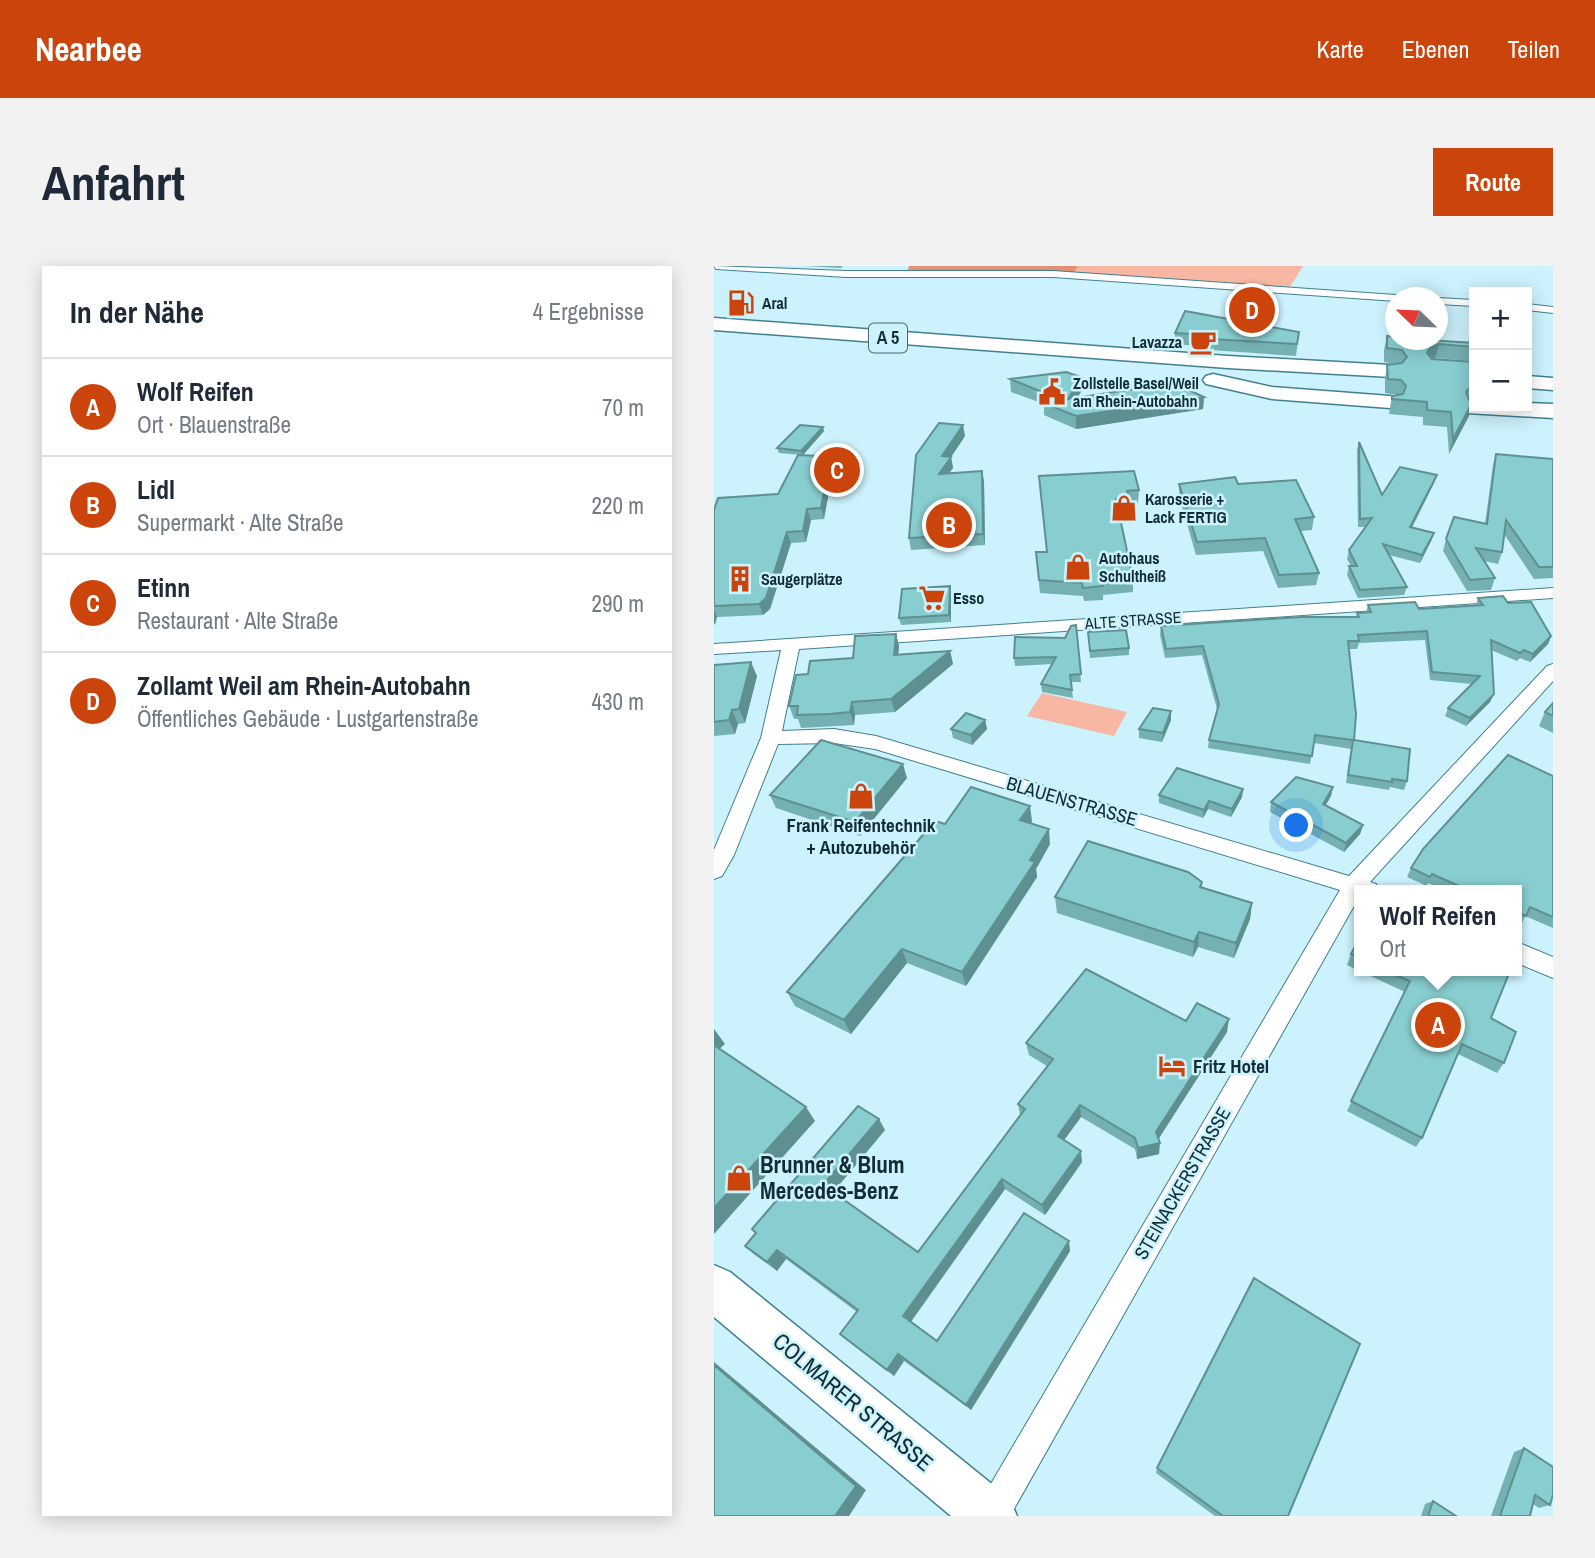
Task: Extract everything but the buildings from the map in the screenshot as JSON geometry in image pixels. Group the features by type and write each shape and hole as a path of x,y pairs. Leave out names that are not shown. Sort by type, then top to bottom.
{"highway":[{"path":"714,317 1028,341 1062,349"},
{"name":"A 5","path":"714,324 1228,362 1390,381 1272,393 1220,381 1135,369 714,336"},
{"path":"1107,336 1158,357"},
{"path":"1532,375 1553,377"},
{"path":"1532,382 1553,384"},
{"path":"1532,391 1553,393"},
{"path":"1532,399 1553,401"},
{"path":"1532,408 1553,411"}],"main road":[{"name":"COLMARER STRASSE","path":"714,1289 990,1516"}],"street":[{"path":"716,266 846,274 1053,275 1385,297"},
{"path":"1448,302 1469,303"},
{"path":"1532,308 1553,310"},
{"name":"ALTE STRASSE","path":"714,649 1553,593"},
{"path":"714,870 723,855 771,738 791,643"},
{"name":"STEINACKERSTRASSE","path":"1364,885 1553,670"},
{"name":"BLAUENSTRASSE","path":"771,738 834,736 876,743 1355,885"},
{"name":"STEINACKERSTRASSE","path":"990,1516 1354,901"},
{"path":"1522,955 1553,968"}],"shaded area":[{"path":"909,266 1078,266 1073,274 907,272"},
{"path":"1078,266 1303,266 1288,290 1073,274"},
{"path":"1042,693 1127,712 1114,736 1027,716"}],"place":[{"name":"Aral","path":"741,303"},
{"name":"Zollamt Weil am Rhein-Autobahn","path":"1252,310"},
{"name":"Lavazza","path":"1203,342"},
{"name":"Zollstelle Basel/Weil am Rhein-Autobahn","path":"1052,392"},
{"name":"Etinn","path":"837,470"},
{"name":"Karosserie + Lack FERTIG","path":"1124,508"},
{"name":"Lidl","path":"949,525"},
{"name":"Autohaus Schultheiß","path":"1078,567"},
{"name":"Saugerplätze","path":"740,579"},
{"name":"Esso","path":"932,598"},
{"name":"Frank Reifentechnik + Autozubehör","path":"861,796"},
{"name":"Wolf Reifen","path":"1438,1025"},
{"name":"Fritz Hotel","path":"1172,1066"},
{"name":"Brunner & Blum Mercedes-Benz","path":"739,1178"}]}
